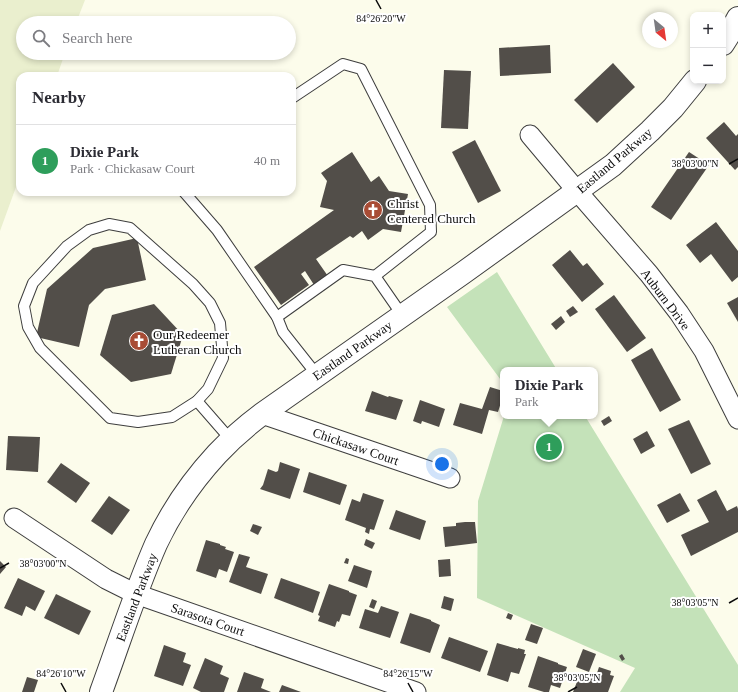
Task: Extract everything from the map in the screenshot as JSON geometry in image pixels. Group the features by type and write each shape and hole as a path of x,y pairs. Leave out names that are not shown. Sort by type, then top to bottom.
{"street":[{"name":"Eastland Parkway","path":"101,692 136,594 157,543 168,522 196,478 217,454 238,433 262,414 613,165 673,108 693,84"},
{"name":"Auburn Drive","path":"530,135 649,274 679,313 704,351 738,419"},
{"name":"Chickasaw Court","path":"262,414 450,478"},
{"name":"Sarasota Court","path":"14,518 106,579 136,594 416,692"}],"lane":[{"path":"296,95 343,64 361,69 430,205 431,232 375,276"},
{"path":"187,196 217,230 276,317 283,332 317,375"},
{"path":"109,224 130,228 193,284 210,303 220,323 223,358 208,389 197,402 172,417 138,422 110,418 40,348 28,327 24,306 33,283 67,246 88,230 109,224"},
{"path":"276,317 343,270 375,276 402,315"},
{"path":"197,402 231,440"}],"green space":[{"path":"0,0 85,0 79,16 16,16 16,60 63,60 58,72 16,72 16,187 0,231"},
{"path":"497,272 555,367 500,367 500,379 447,307"},
{"path":"503,419 587,419 738,665 738,692 620,692 635,668 477,598 478,501"}],"building":[{"path":"550,45 551,73 500,76 499,48"},
{"path":"613,63 635,87 597,123 574,100"},
{"path":"444,70 471,71 468,129 441,128"},
{"path":"724,122 736,136 738,134 738,167 735,170 706,138"},
{"path":"475,140 501,191 478,203 452,152"},
{"path":"352,152 371,182 379,176 389,191 408,194 401,232 383,229 368,240 362,231 353,238 350,236 316,259 330,279 316,288 305,271 301,274 309,285 281,305 254,267 334,210 320,207 327,181 321,173"},
{"path":"689,152 709,165 671,220 651,207"},
{"path":"716,222 738,251 738,277 732,282 711,254 700,263 686,245"},
{"path":"137,238 146,280 105,289 89,305 79,347 36,337 47,289 93,248"},
{"path":"570,250 583,266 587,263 604,284 582,302 552,265"},
{"path":"614,295 646,338 627,352 595,309"},
{"path":"738,297 738,322 727,303"},
{"path":"154,304 183,335 171,374 131,382 100,355 112,315"},
{"path":"573,306 578,312 570,317 566,311"},
{"path":"561,316 565,322 556,330 551,324"},
{"path":"652,348 681,400 660,412 631,360"},
{"path":"490,387 500,390 500,406 498,412 489,410 482,434 453,425 460,403 482,409"},
{"path":"372,391 388,397 403,400 396,420 365,411"},
{"path":"420,400 445,409 439,427 422,421 421,424 413,421"},
{"path":"609,416 612,421 604,426 601,421"},
{"path":"689,420 711,464 691,474 668,429"},
{"path":"647,431 655,446 641,454 633,439"},
{"path":"8,436 40,437 38,472 6,470"},
{"path":"280,462 300,469 290,499 260,489 263,485 268,469 276,472 278,471"},
{"path":"61,463 90,483 76,503 47,482"},
{"path":"309,472 347,485 340,505 303,492"},
{"path":"716,490 727,511 737,506 738,532 691,556 681,535 709,522 697,500"},
{"path":"363,493 384,500 374,530 370,529 369,534 365,532 366,528 345,520 352,499 360,502"},
{"path":"680,493 690,511 667,523 657,505"},
{"path":"109,496 130,510 112,535 91,521"},
{"path":"396,510 426,521 420,540 389,529"},
{"path":"475,522 477,543 445,547 443,527 456,526 456,523"},
{"path":"253,524 262,527 258,535 250,531"},
{"path":"366,539 375,543 372,549 364,545"},
{"path":"206,540 220,544 226,547 225,549 234,552 227,572 219,569 216,578 196,571"},
{"path":"239,554 250,557 246,567 268,574 261,594 229,582"},
{"path":"346,558 349,559 348,564 344,563"},
{"path":"450,559 451,576 439,577 438,560"},
{"path":"0,561 6,567 0,574"},
{"path":"354,565 372,571 367,588 348,581"},
{"path":"18,578 45,591 35,611 26,606 22,616 4,608"},
{"path":"281,578 320,592 313,613 274,598"},
{"path":"329,584 357,595 350,616 342,614 335,627 318,621 320,616 318,615"},
{"path":"56,594 91,611 79,635 44,618"},
{"path":"444,596 454,599 451,611 441,608"},
{"path":"372,599 377,601 374,609 369,607"},
{"path":"381,606 399,612 390,638 359,628 365,609 378,613"},
{"path":"410,613 431,620 440,625 430,653 400,643"},
{"path":"508,613 513,615 511,620 506,618"},
{"path":"531,624 543,628 537,644 525,640"},
{"path":"449,637 488,651 480,672 441,658"},
{"path":"497,643 525,650 524,654 526,654 519,674 511,672 508,682 487,675"},
{"path":"164,645 186,653 183,662 191,665 183,686 154,676"},
{"path":"583,649 596,654 589,672 576,667"},
{"path":"622,654 625,659 622,661 619,656"},
{"path":"538,656 567,667 560,688 551,685 549,692 544,692 528,687"},
{"path":"205,658 223,666 220,674 229,678 224,692 201,692 193,688"},
{"path":"599,667 611,671 610,675 614,676 608,692 573,692 580,674 595,679"},
{"path":"244,672 264,679 261,688 271,692 237,692"},
{"path":"27,677 38,680 34,692 22,692"},
{"path":"282,685 301,692 279,692"}],"place":[{"name":"Christ Centered Church","path":"373,210"},
{"name":"Our Redeemer Lutheran Church","path":"139,341"},
{"name":"Dixie Park","path":"549,447"}]}
